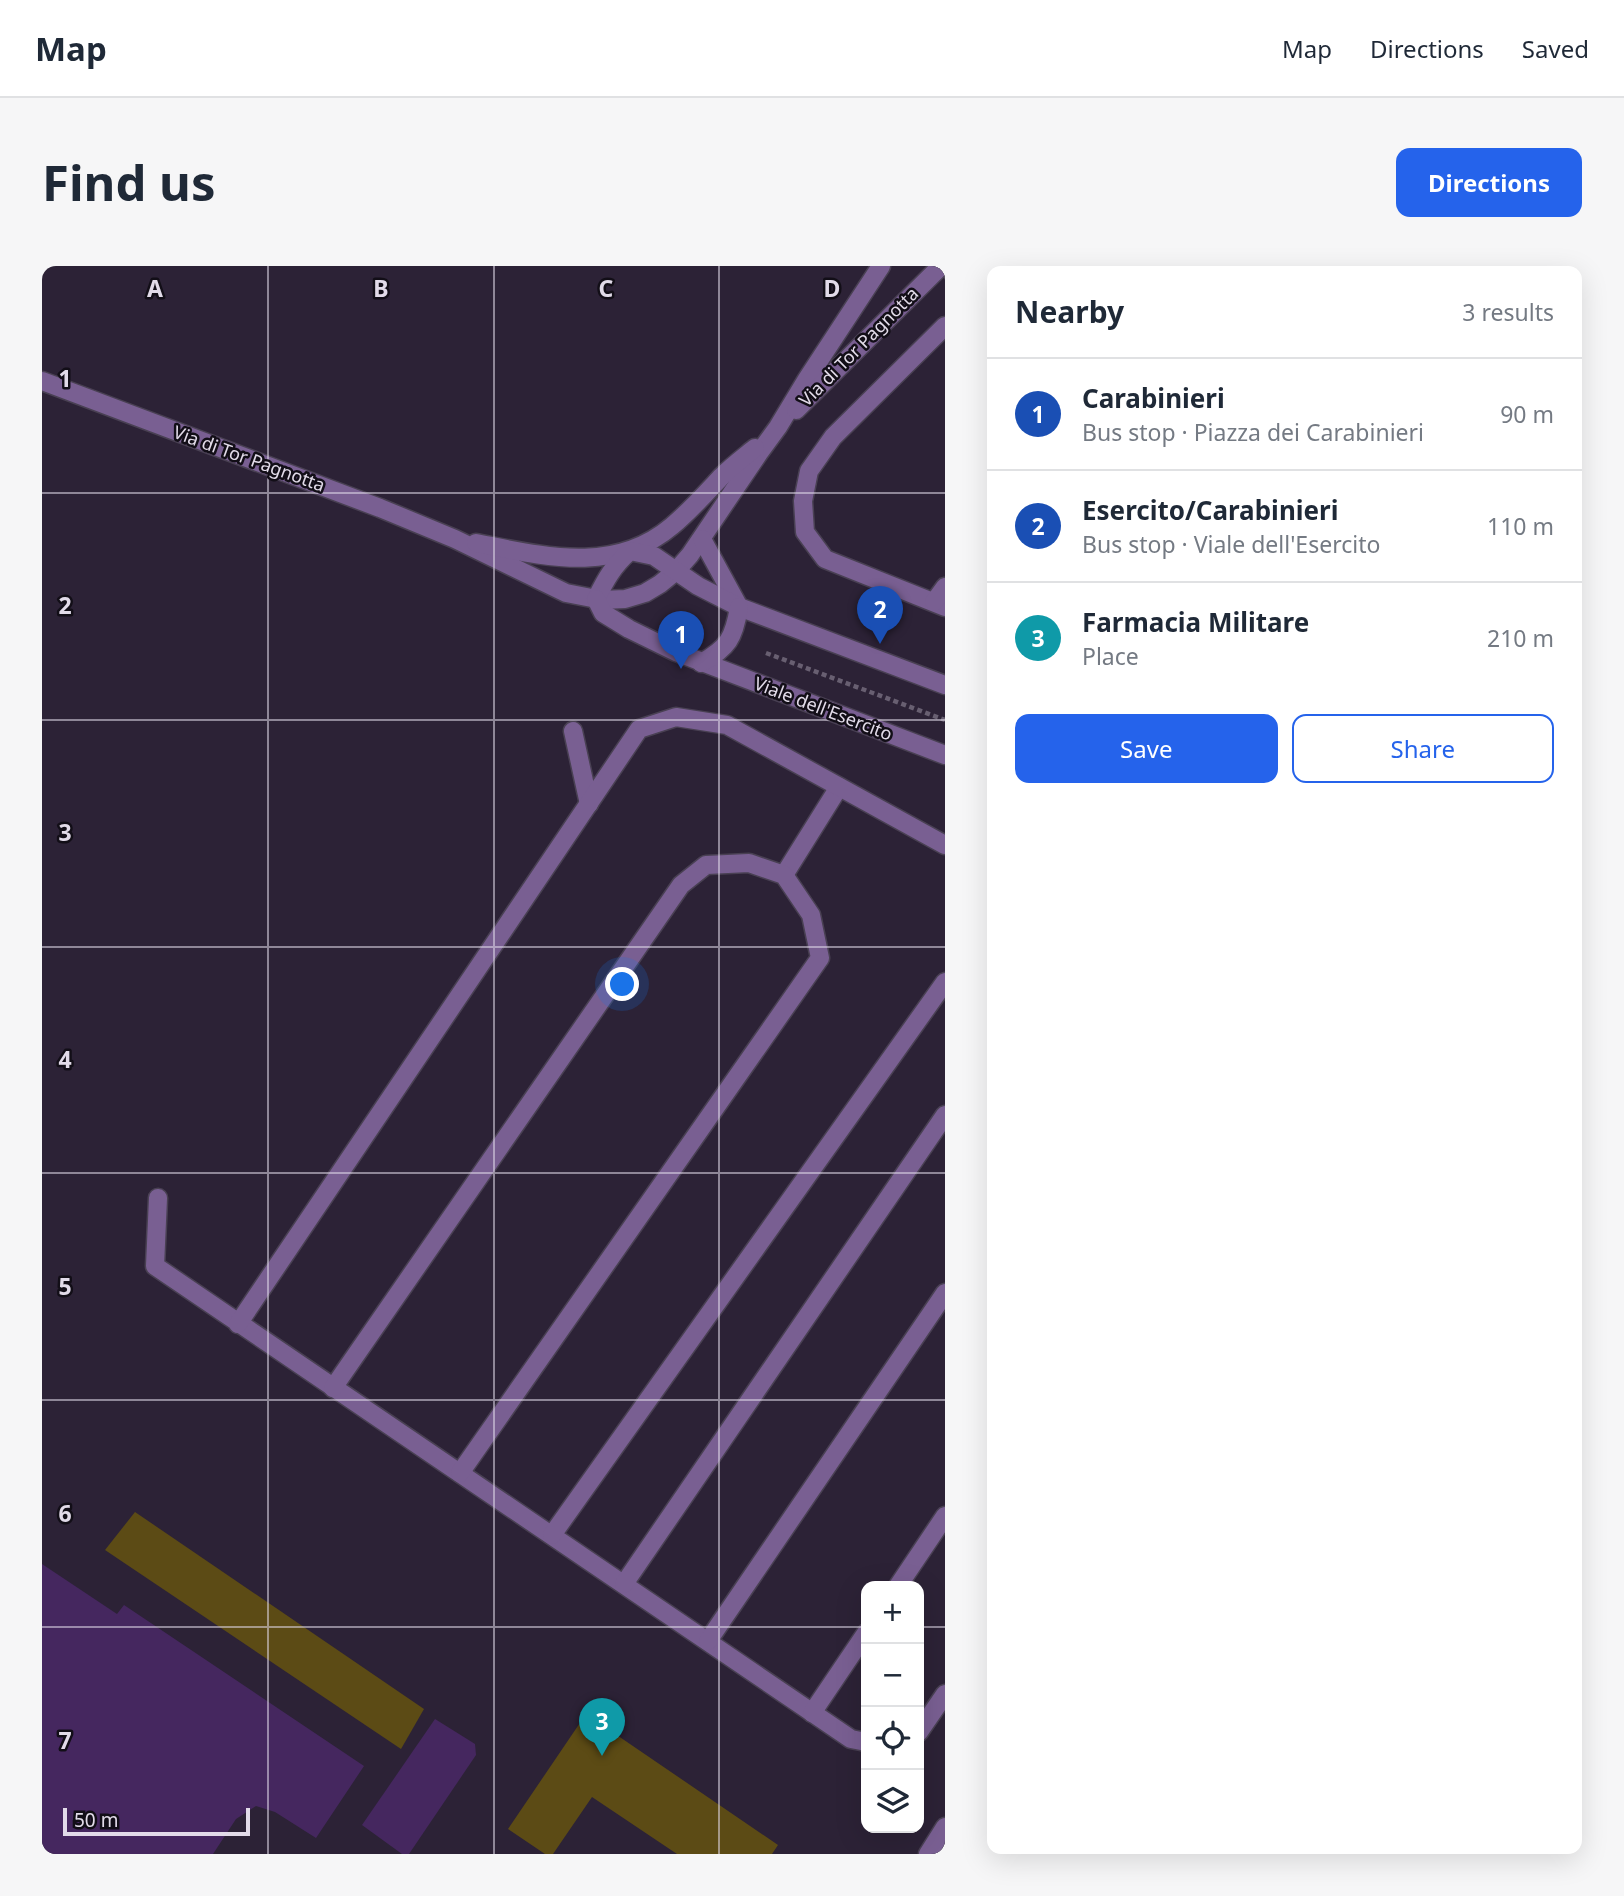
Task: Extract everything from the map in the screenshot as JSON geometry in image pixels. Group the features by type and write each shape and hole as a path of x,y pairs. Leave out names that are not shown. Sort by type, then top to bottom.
{"street":[{"path":"778,427 881,266"},
{"name":"Via di Tor Pagnotta","path":"456,539 565,558 630,551 656,537 672,526 724,474 778,427 940,266"},
{"path":"945,326 832,437 810,471 803,500 805,532 825,559 939,604 945,587"},
{"name":"Via di Tor Pagnotta","path":"42,381 380,508 456,539 554,589 576,597 596,599 640,595 676,571 702,539 778,427"},
{"path":"701,663 714,656 730,640 735,630 738,607 702,539"},
{"path":"596,599 611,570 630,551 654,556 710,593 738,607 945,685"},
{"name":"Viale dell'Esercito","path":"596,599 603,612 629,629 701,663 945,755"},
{"path":"238,1324 639,729 676,717 727,725 945,845"},
{"path":"573,731 589,804"},
{"path":"784,875 839,787"},
{"path":"334,1388 681,885 706,865 749,863 784,875 811,915 820,958 460,1473"},
{"path":"552,1535 944,987"},
{"path":"624,1584 945,1115"},
{"path":"158,1198 155,1266 851,1740 861,1741"},
{"path":"708,1641 945,1293"},
{"path":"901,1581 945,1516"},
{"path":"812,1713 861,1640"},
{"path":"924,1724 945,1694"},
{"path":"928,1854 945,1827"}],"path":[{"name":"Viale dell'Esercito","path":"766,653 945,720"}],"shaded area":[{"path":"42,1564 117,1614 124,1605 364,1766 316,1838 275,1812 256,1806 236,1819 213,1854 42,1854"},
{"path":"435,1719 475,1744 476,1755 409,1854 402,1854 362,1825"}],"building":[{"path":"135,1512 424,1709 401,1749 105,1550"},
{"path":"586,1714 778,1845 772,1854 677,1854 592,1797 553,1854 545,1854 508,1829"}],"place":[{"name":"Esercito/Carabinieri","path":"880,644"},
{"name":"Carabinieri","path":"681,669"},
{"name":"Farmacia Militare","path":"602,1756"}]}
